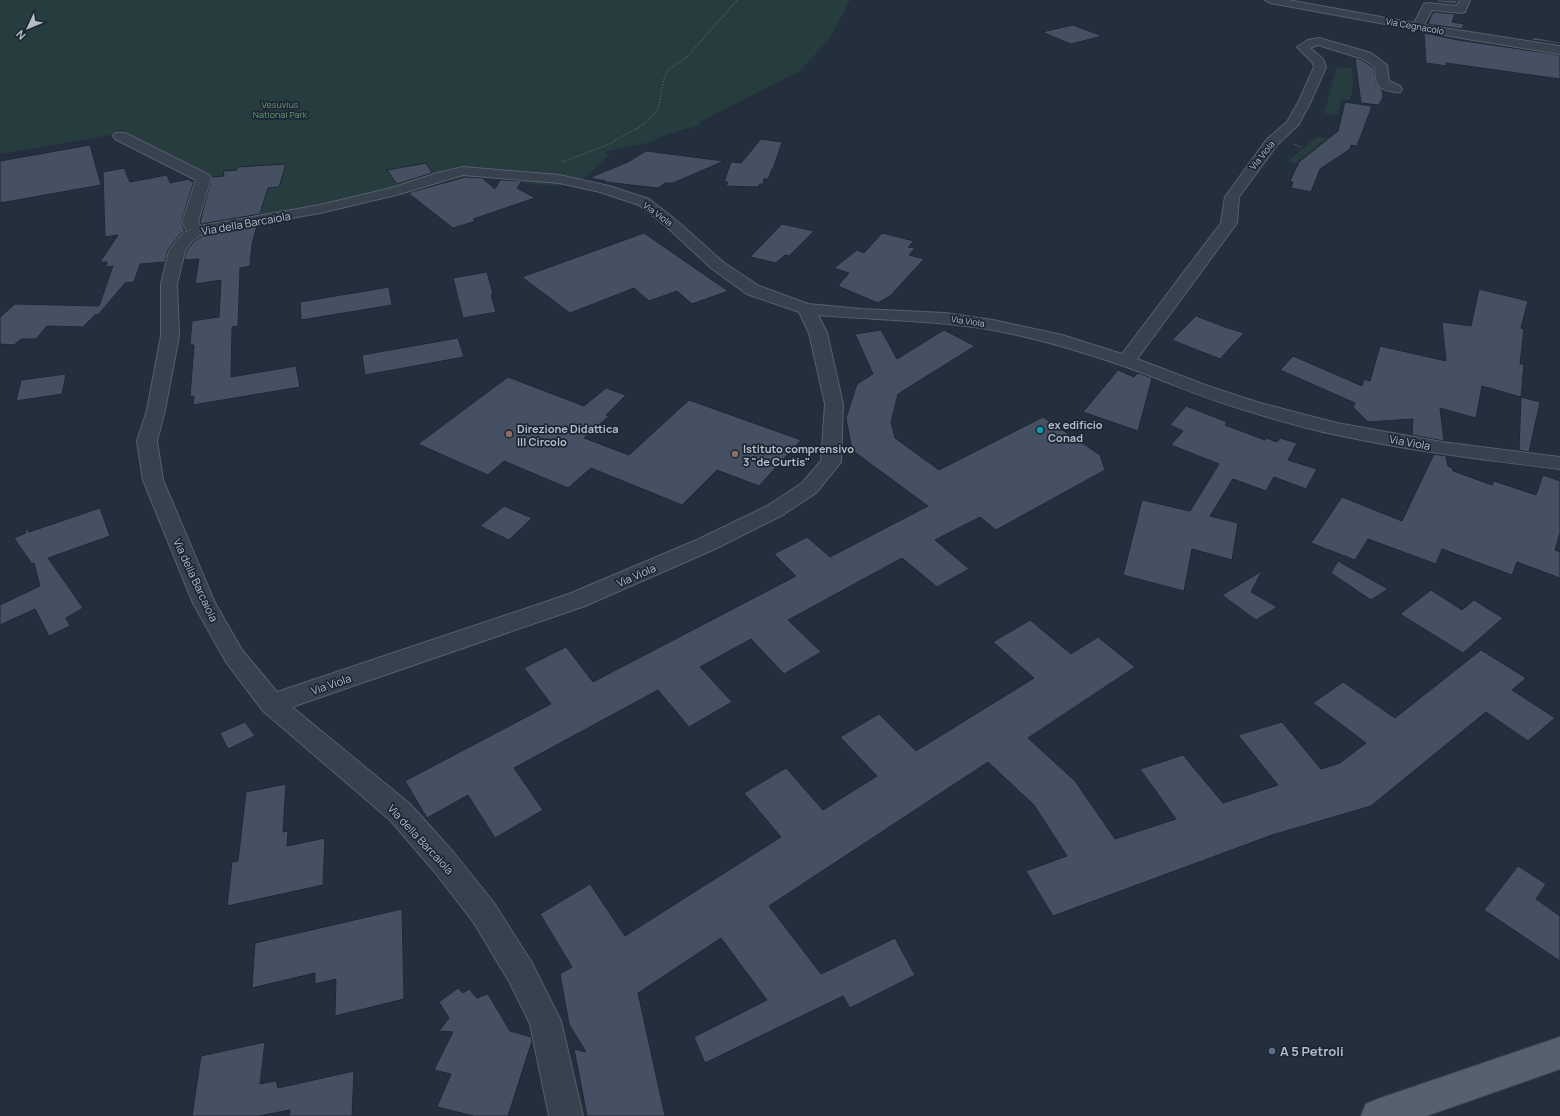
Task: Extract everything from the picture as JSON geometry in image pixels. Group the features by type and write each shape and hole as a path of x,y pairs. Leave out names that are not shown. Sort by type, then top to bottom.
{"main road":[{"path":"1378,1116 1560,1053"}],"street":[{"name":"Via Cegnacolo","path":"1270,0 1417,27 1560,50"},
{"path":"1417,27 1428,6 1461,10 1465,0"},
{"name":"Via Viola","path":"1126,361 1229,223 1232,197 1272,142 1292,124 1305,101 1320,67 1319,62 1303,47 1312,42 1319,41 1367,56 1381,65 1383,83 1396,88"},
{"path":"120,136 204,178 190,222 196,232"},
{"name":"Via Viola","path":"463,172 559,179 604,189 644,202 672,224 716,265 753,290 806,309 861,314 945,318 993,325 1056,339 1126,361 1201,390 1336,429 1442,448 1560,463"},
{"name":"Via della Barcaiola","path":"463,172 442,176 396,191 320,209 196,232 186,238 177,251 169,284 170,336 156,410 147,441 153,480 204,603 234,656 272,704 400,812 444,862 484,913 521,973 545,1021 566,1116"},
{"name":"Via Viola","path":"272,704 577,600 707,544 774,511 809,488 831,462 834,404 818,333 806,309"}],"path":[{"path":"561,163 605,146 640,126 653,115 658,108 664,79 668,70 687,57 737,0"}],"green space":[{"name":"Vesuvius National Park","path":"0,0 850,0 829,40 798,72 701,121 700,125 668,134 651,142 605,152 609,155 583,179 557,186 521,183 522,179 465,177 449,178 246,226 186,227 202,199 194,177 141,149 110,135 0,154"},
{"path":"1337,67 1352,68 1353,88 1350,100 1341,99 1338,115 1324,113"},
{"path":"1317,137 1331,139 1326,143 1322,142 1296,163 1288,161"}],"building":[{"path":"1437,0 1458,0 1456,4 1436,2"},
{"path":"1433,12 1455,14 1452,22 1464,24 1462,29 1428,24"},
{"path":"1073,25 1102,36 1071,44 1042,32"},
{"path":"1424,33 1458,40 1560,55 1560,79 1446,63 1447,66 1426,63"},
{"path":"1533,37 1560,42 1560,44 1532,40"},
{"path":"1355,58 1362,60 1374,68 1376,83 1382,90 1383,97 1379,105 1361,103"},
{"path":"1345,102 1372,106 1357,146 1351,145 1350,149 1320,169 1311,192 1291,188 1293,182 1290,181 1299,162 1338,131"},
{"path":"761,139 782,142 768,179 764,179 763,184 760,184 758,187 726,186 728,182 724,182 731,162 741,163"},
{"path":"90,145 101,185 0,203 0,161"},
{"path":"646,151 724,161 673,183 665,183 658,188 605,182 606,181 589,178 628,162"},
{"path":"426,163 432,173 397,184 387,170"},
{"path":"286,164 279,187 268,188 260,214 201,224 200,222 212,177 224,176 223,171 237,170 237,167"},
{"path":"124,168 130,182 167,175 170,183 189,179 190,181 194,181 181,222 185,231 180,234 168,250 165,262 140,264 134,282 125,283 98,315 96,314 83,327 47,326 36,339 21,339 14,345 0,344 0,317 15,304 99,306 113,266 106,267 107,262 100,262 118,235 105,237 103,172"},
{"path":"465,177 482,178 495,189 500,180 522,181 517,188 535,198 473,219 476,221 453,228 408,193"},
{"path":"782,224 814,231 789,256 785,255 776,263 750,257"},
{"path":"257,226 252,244 250,266 240,268 238,326 232,327 231,377 296,366 300,387 193,405 194,396 190,397 194,345 190,345 192,321 219,317 221,280 195,284 199,259 184,260 186,252 193,242 202,236"},
{"path":"644,233 728,291 692,304 677,291 649,301 634,288 570,313 522,277"},
{"path":"882,233 914,241 908,247 915,248 909,255 924,259 891,295 878,303 838,286 849,273 834,268 857,250 864,253"},
{"path":"487,272 496,312 463,318 453,278"},
{"path":"389,287 392,305 301,320 300,302"},
{"path":"1479,289 1528,301 1521,328 1524,329 1520,364 1524,364 1521,397 1482,386 1476,418 1440,408 1444,441 1412,435 1413,419 1368,422 1353,407 1355,403 1280,370 1293,356 1362,386 1364,379 1370,381 1380,346 1446,361 1442,322 1471,326"},
{"path":"1196,316 1244,333 1220,359 1172,340"},
{"path":"881,330 897,359 944,330 975,346 898,394 891,422 895,438 939,470 1043,417 1100,455 1105,470 996,530 980,517 935,540 969,569 937,587 902,558 788,620 821,652 784,674 751,639 700,667 732,702 689,727 658,690 514,768 543,810 495,838 468,795 427,818 405,781 551,704 524,668 566,647 593,682 796,576 774,554 807,537 830,557 928,506 852,450 846,418 857,384 873,374 855,334"},
{"path":"458,338 464,357 365,375 362,355"},
{"path":"1118,370 1134,377 1138,373 1152,378 1138,431 1083,412"},
{"path":"66,374 62,394 16,401 21,380"},
{"path":"508,377 584,406 606,388 626,395 606,415 609,416 584,438 629,455 689,400 801,440 759,486 717,470 682,505 591,468 568,488 504,461 488,475 418,444"},
{"path":"1521,397 1540,402 1529,452 1519,450"},
{"path":"1186,406 1227,422 1225,425 1265,440 1266,438 1277,442 1280,438 1297,443 1288,460 1317,469 1306,489 1274,477 1266,491 1233,479 1210,516 1238,523 1232,560 1192,549 1184,591 1123,575 1142,500 1190,511 1219,464 1171,445 1183,431 1170,425"},
{"path":"1434,454 1446,456 1448,466 1452,468 1453,471 1492,485 1494,481 1536,495 1543,475 1560,481 1560,533 1555,550 1560,552 1560,578 1517,562 1512,575 1442,549 1436,564 1368,539 1355,560 1311,543 1342,497 1402,521"},
{"path":"504,506 532,518 509,540 480,526"},
{"path":"100,508 110,536 48,558 83,608 66,618 70,626 49,636 35,609 0,625 0,605 40,586 34,563 32,564 14,538 26,533 25,528 29,532"},
{"path":"1338,561 1388,589 1371,600 1331,573"},
{"path":"1262,571 1251,592 1277,607 1256,620 1222,595"},
{"path":"1431,590 1462,610 1474,600 1503,618 1463,653 1400,614"},
{"path":"1030,620 1071,654 1098,637 1135,667 1028,738 1075,781 1115,839 1176,819 1140,769 1183,755 1223,803 1278,785 1238,735 1282,722 1321,769 1340,763 1366,743 1313,703 1343,682 1395,718 1481,650 1526,678 1512,690 1555,718 1528,741 1486,712 1371,806 1272,835 1053,916 1026,871 1067,856 1034,805 988,762 769,906 821,974 895,938 915,975 850,1008 843,996 705,1063 694,1037 767,1000 721,938 638,993 665,1116 587,1116 574,1049 586,1052 569,1024 560,974 572,967 540,914 590,884 625,936 781,837 744,793 786,768 823,810 877,776 840,737 879,714 916,751 1034,678 993,642"},
{"path":"245,722 255,736 228,749 220,733"},
{"path":"286,784 283,832 288,831 287,846 325,838 323,885 227,906 232,862 238,861 246,792"},
{"path":"1518,866 1546,884 1536,899 1560,916 1560,961 1484,910"},
{"path":"402,909 404,999 335,1016 336,979 315,984 315,973 252,988 255,943"},
{"path":"458,988 463,993 469,989 477,998 488,994 510,1031 531,1037 532,1041 508,1116 474,1116 437,1107 451,1074 434,1070 453,1032 439,1031 449,1018 439,1002"},
{"path":"265,1042 260,1084 276,1081 278,1088 354,1071 352,1116 289,1116 290,1110 259,1116 192,1116 201,1056"}],"place":[{"name":"ex edificio Conad","path":"1040,430"},
{"name":"Direzione Didattica III Circolo","path":"509,434"},
{"name":"Istituto comprensivo 3 \"de Curtis\"","path":"735,454"},
{"name":"A 5 Petroli","path":"1272,1051"}]}
